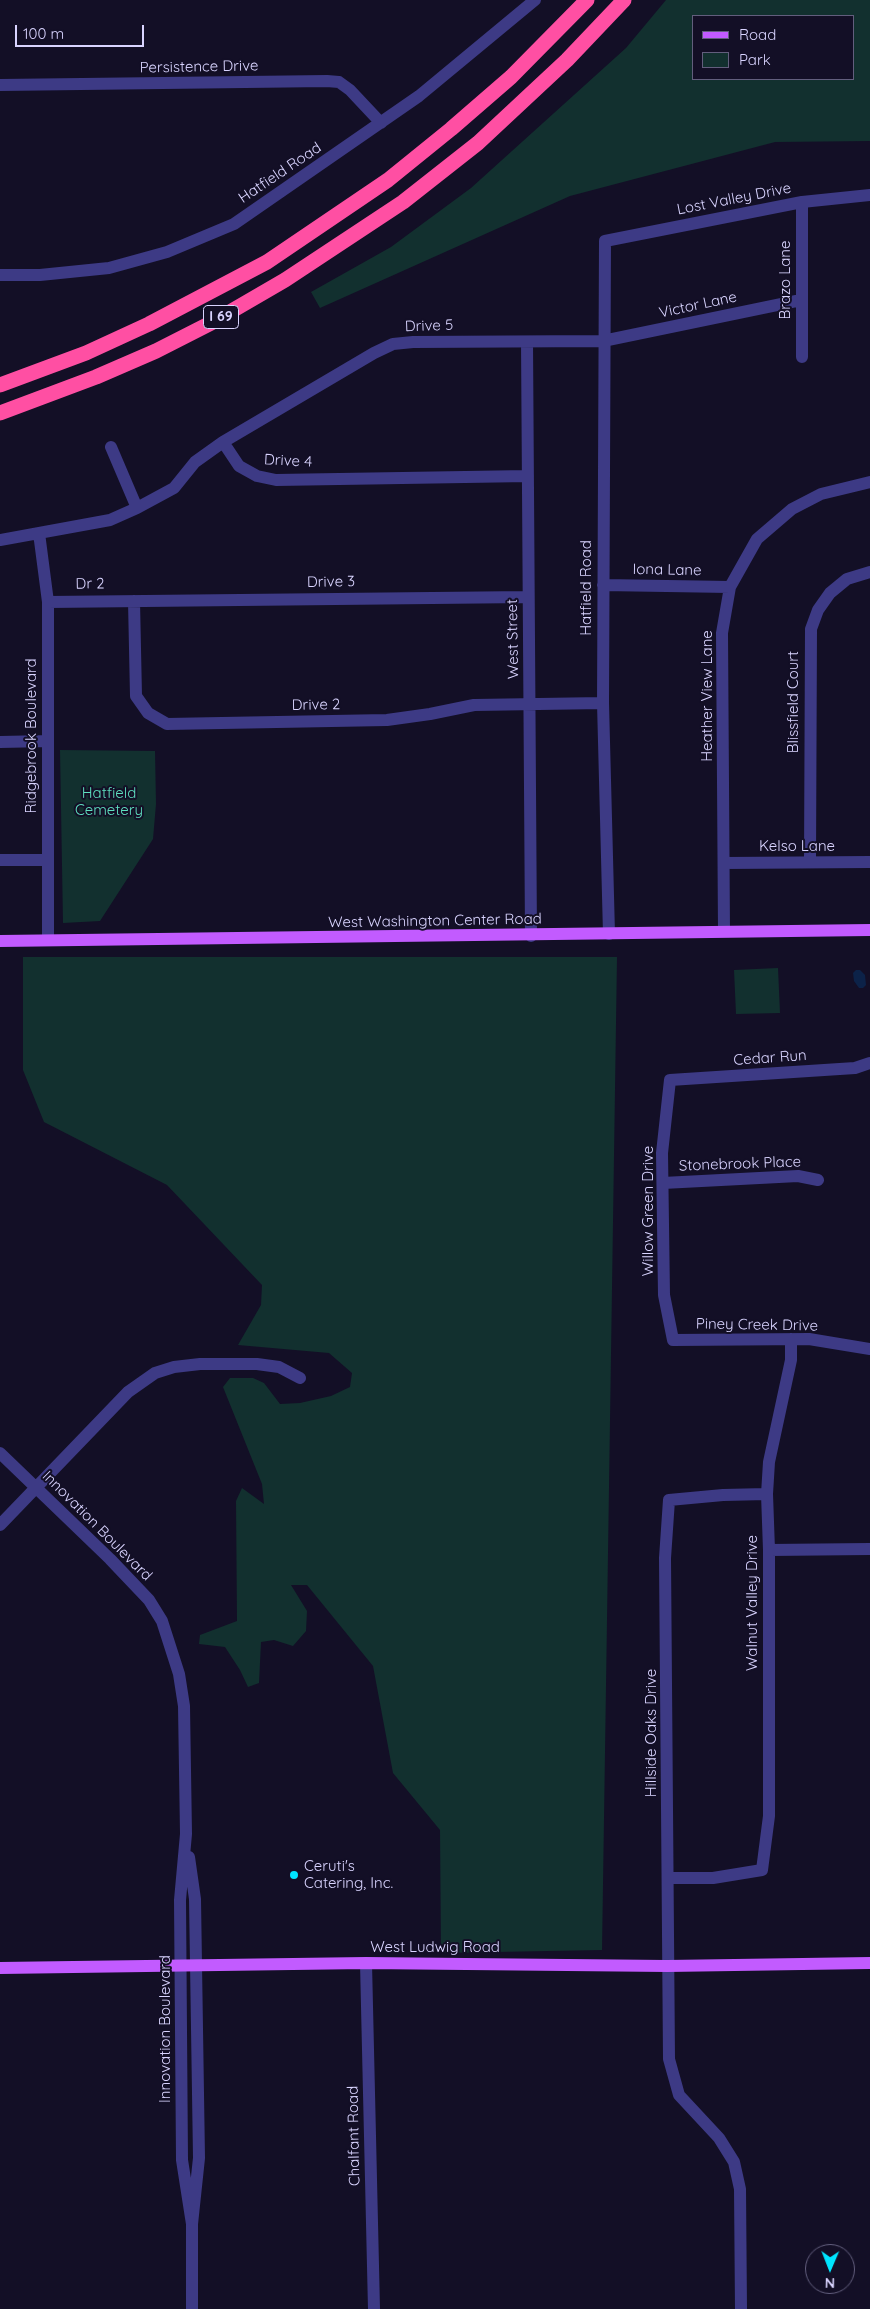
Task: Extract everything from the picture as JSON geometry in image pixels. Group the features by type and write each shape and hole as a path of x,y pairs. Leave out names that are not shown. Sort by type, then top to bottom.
{"highway":[{"name":"I 69","path":"0,385 86,353 149,324 267,262 388,180 451,130 511,77 587,0"},
{"name":"I 69","path":"0,413 96,377 156,351 211,323 285,280 403,202 478,142 567,60 624,0"}],"main road":[{"name":"West Washington Center Road","path":"0,941 531,936 724,930 870,930"},
{"name":"West Ludwig Road","path":"0,1968 366,1963 667,1966 870,1963"}],"street":[{"name":"Hatfield Road","path":"0,275 40,275 109,268 167,252 234,224 419,96 535,0"},
{"name":"Persistence Drive","path":"0,85 339,82 350,90 381,123"},
{"name":"Lost Valley Drive","path":"604,241 802,202 870,195"},
{"name":"Brazo Lane","path":"802,202 802,357"},
{"name":"Hatfield Road","path":"604,241 603,703 609,934"},
{"name":"Victor Lane","path":"603,341 801,300"},
{"name":"Drive 5","path":"223,442 374,353 393,344 413,342 603,341"},
{"name":"West Street","path":"527,342 528,597 531,704 531,936"},
{"name":"Drive 4","path":"223,442 239,466 257,476 276,480 528,476"},
{"path":"0,540 110,520 174,488 195,462 223,442"},
{"path":"112,447 137,508"},
{"name":"Heather View Lane","path":"724,930 722,633 730,587 757,540 792,508 821,494 870,482"},
{"name":"Ridgebrook Boulevard","path":"39,533 48,602 48,940"},
{"name":"Blissfield Court","path":"810,862 811,630 818,610 830,593 847,579 870,572"},
{"name":"Iona Lane","path":"603,585 730,587"},
{"name":"Drive 3","path":"134,601 528,597"},
{"name":"Dr 2","path":"48,602 134,601"},
{"name":"Drive 2","path":"134,601 136,696 148,713 167,724 387,720 430,714 474,704 603,703"},
{"path":"0,742 48,741"},
{"path":"0,860 47,860"},
{"name":"Kelso Lane","path":"724,863 870,862"},
{"name":"Cedar Run","path":"670,1080 855,1068 870,1063"},
{"name":"Willow Green Drive","path":"670,1080 662,1153 664,1295 673,1340"},
{"name":"Stonebrook Place","path":"663,1183 798,1176 818,1180"},
{"name":"Piney Creek Drive","path":"673,1340 791,1339 870,1349"},
{"name":"Walnut Valley Drive","path":"668,1878 713,1878 762,1870 769,1816 769,1550 766,1494 769,1462 791,1360 791,1339"},
{"path":"0,1525 128,1392 155,1373 174,1367 200,1364 257,1364 279,1368 300,1378"},
{"name":"Innovation Boulevard","path":"0,1453 134,1582 162,1621 179,1674 184,1706 186,1834 180,1900 182,2160 192,2224"},
{"name":"Hillside Oaks Drive","path":"741,2309 740,2189 734,2162 720,2138 679,2095 669,2059 666,1558 669,1500 723,1494 766,1494"},
{"path":"769,1550 870,1549"},
{"name":"Innovation Boulevard","path":"186,1834 195,1900 199,2158 192,2224 192,2309"},
{"name":"Chalfant Road","path":"366,1963 374,2309"}],"green space":[{"path":"666,0 870,0 870,141 775,142 570,196 320,308 311,292 391,247 471,188 626,48"},
{"name":"Hatfield Cemetery","path":"60,750 155,751 156,804 153,839 100,921 63,923"},
{"path":"23,957 617,957 602,1950 441,1953 440,1830 393,1773 373,1666 307,1585 291,1585 307,1611 306,1631 293,1646 274,1640 261,1642 259,1683 248,1687 240,1670 225,1647 199,1644 200,1635 237,1621 236,1501 242,1488 264,1504 262,1484 223,1387 230,1378 253,1378 264,1383 280,1404 300,1403 331,1396 350,1387 352,1373 329,1353 238,1345 261,1305 262,1285 167,1185 44,1122 23,1070"},
{"path":"778,968 780,1013 736,1014 734,970"}],"water":[{"path":"856,970 860,970 865,975 866,985 863,988 859,988 854,981 853,973"}],"place":[{"name":"Ceruti's Catering, Inc.","path":"294,1875"}]}
